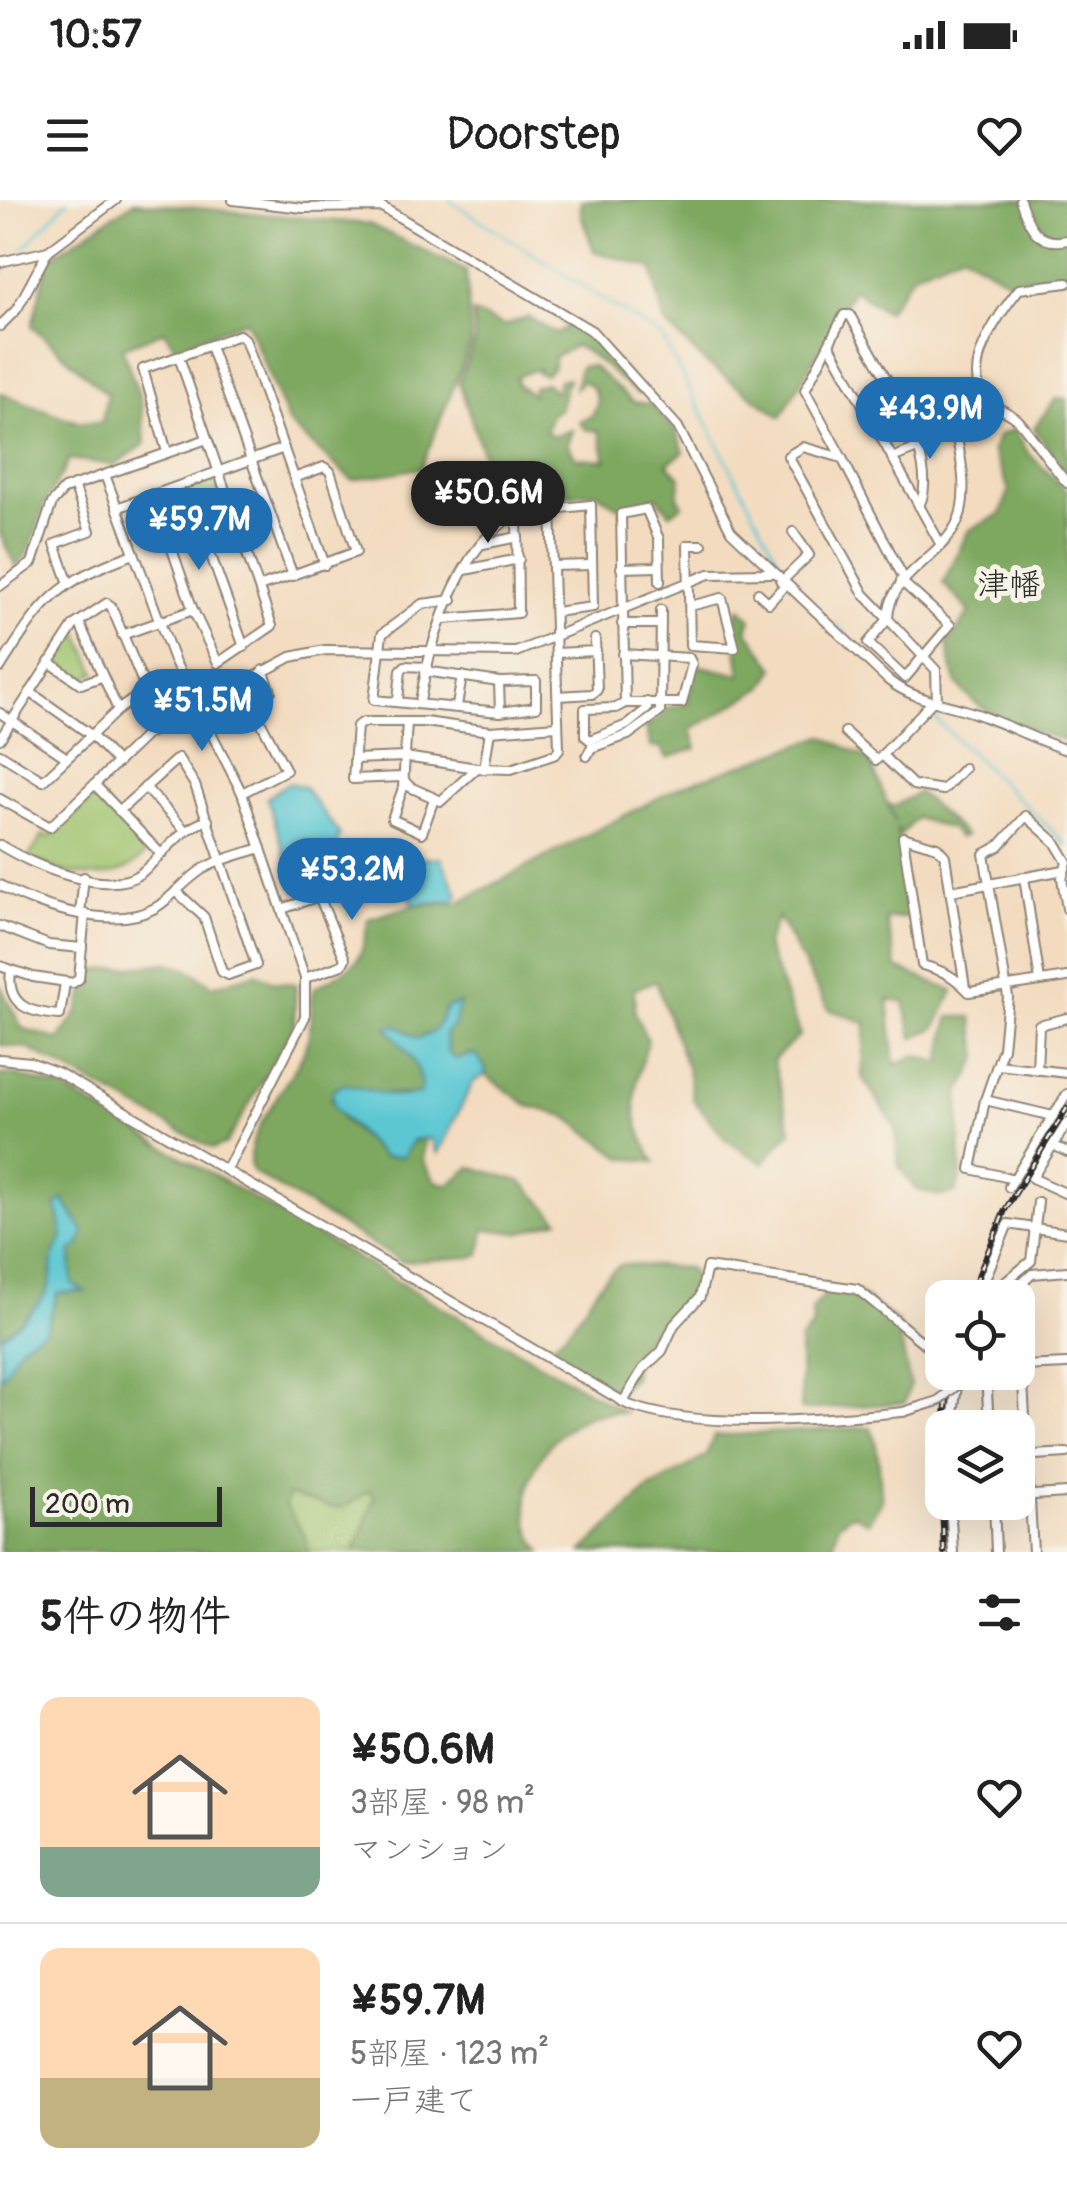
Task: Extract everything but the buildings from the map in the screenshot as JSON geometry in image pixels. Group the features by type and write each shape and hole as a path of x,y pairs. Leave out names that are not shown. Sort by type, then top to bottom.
{"street":[{"path":"0,262 48,251 116,200"},
{"path":"233,200 303,208 382,207 592,331 678,426 730,531 900,690 930,705 1067,750"},
{"path":"1020,200 1030,228 1042,239 1067,240"},
{"path":"0,326 16,309 48,251"},
{"path":"22,256 32,260 36,275"},
{"path":"1067,283 1019,289 988,336 978,367 978,384 987,400 1016,418 1067,483"},
{"path":"892,458 920,446 956,434 964,494 960,516 941,545 902,580 889,603 888,618 868,643 905,678 950,625 902,580 805,390 844,315 850,316 920,446 927,492 919,506"},
{"path":"168,452 141,374 143,369 239,335 246,339 325,565"},
{"path":"829,344 941,545"},
{"path":"210,346 293,576"},
{"path":"153,494 193,610 218,663 272,626 178,356"},
{"path":"0,586 32,563 52,503 74,485 207,438"},
{"path":"117,508 284,448"},
{"path":"842,458 803,448 788,456 864,594 925,653 936,670 930,705 882,756 876,760 845,732"},
{"path":"259,587 356,552 330,471 324,467 294,478"},
{"path":"104,474 158,623 242,793 305,978 304,1016 294,1042 227,1169"},
{"path":"68,580 55,544 90,532 74,485"},
{"path":"420,701 426,669 464,570 481,544 532,496"},
{"path":"354,759 406,757 481,769 511,769 556,754 558,696 554,640 551,509 591,505 592,607 554,612"},
{"path":"624,702 620,514 646,509 658,539 660,582"},
{"path":"444,619 518,613 518,510"},
{"path":"166,536 233,512"},
{"path":"200,525 244,647"},
{"path":"758,592 769,603 809,555 793,532"},
{"path":"481,544 518,537"},
{"path":"690,606 722,598 735,648 690,645 688,545 702,545"},
{"path":"0,668 39,608 68,580 134,554"},
{"path":"464,570 519,559"},
{"path":"553,566 592,564"},
{"path":"621,568 659,566"},
{"path":"1,801 50,827 147,734 197,704 306,652 516,652 719,572 771,572"},
{"path":"398,700 400,670 406,666 499,682 536,681 534,711 500,712 420,701 398,700 372,696 382,634 422,604 452,600"},
{"path":"0,739 79,622 107,603 146,690 118,710 43,781 0,754"},
{"path":"122,635 193,610"},
{"path":"587,756 591,748 628,734 660,712 661,610"},
{"path":"79,622 118,710"},
{"path":"622,624 661,624"},
{"path":"558,696 597,690 596,639"},
{"path":"556,653 596,651"},
{"path":"623,654 661,653 689,658 692,664 682,703 662,704 647,702 624,702 616,708 585,709 585,736 590,740 627,725 647,709 647,702"},
{"path":"49,662 81,684 101,677"},
{"path":"242,793 286,770 252,705 271,692 263,670"},
{"path":"457,706 462,676"},
{"path":"499,682 500,712"},
{"path":"30,692 91,736 118,762"},
{"path":"0,714 67,758"},
{"path":"490,732 481,769 441,800 401,777 353,779 356,726 364,722 407,722 490,732 558,726"},
{"path":"407,722 403,781 394,823 422,833 434,799"},
{"path":"882,756 913,784 943,790 964,768"},
{"path":"119,811 178,758 208,820 256,965 228,975 222,972 204,917 176,891"},
{"path":"94,785 160,853"},
{"path":"145,787 183,828"},
{"path":"1067,908 1066,862 1054,842 1026,816 999,846 984,854 1007,986 998,1065 985,1100 971,1168 1011,1183 1067,1094"},
{"path":"0,845 45,870 84,877 134,877 183,828 208,820"},
{"path":"965,988 944,856 936,847 903,837 922,965 951,973 965,988 969,992 1067,977"},
{"path":"0,885 32,904 130,916 153,909 204,868 261,848"},
{"path":"951,890 1066,869"},
{"path":"0,966 65,982 79,978 84,877"},
{"path":"1024,877 1040,981"},
{"path":"282,909 319,896 345,959 342,964 305,978"},
{"path":"0,926 48,946 82,948"},
{"path":"11,971 9,987 20,1007 32,1013 60,1015 65,982"},
{"path":"1038,1070 1040,1025 1067,1018"},
{"path":"0,1059 30,1062 58,1073 623,1402 654,1414 718,1419 903,1412 938,1401 951,1390"},
{"path":"998,1065 1067,1073"},
{"path":"985,1100 1053,1116"},
{"path":"1067,1123 1032,1178 1067,1194"},
{"path":"1053,1145 1067,1152"},
{"path":"1008,1280 1031,1262 1038,1202"},
{"path":"984,1280 1008,1224 1067,1233"},
{"path":"623,1402 642,1369 662,1351 674,1325 700,1297 707,1267 857,1290 925,1344"},
{"path":"1026,1280 1032,1274 1067,1271"},
{"path":"1035,1365 1067,1364"},
{"path":"1035,1455 1067,1453"},
{"path":"1035,1495 1067,1493"},
{"path":"951,1520 954,1552"},
{"path":"995,1520 996,1552"},
{"path":"1031,1520 1033,1552"}],"green space":[{"path":"581,200 1067,200 1067,274 1009,281 961,253 914,273 886,312 853,289 781,417 706,363 664,322 652,268 594,251 581,215"},
{"path":"134,202 369,224 466,271 471,343 421,468 352,480 289,424 246,320 176,348 164,331 122,348 141,401 145,444 115,465 69,459 46,503 31,547 16,567 0,534 0,393 80,423 102,422 107,394 32,326 48,259"},
{"path":"552,312 590,335 640,389 638,394 575,346 554,357 554,367 545,375 537,372 539,368 516,377 517,384 533,395 533,387 545,383 556,392 559,380 568,378 559,410 551,414 545,431 554,436 572,430 567,444 576,458 606,460 599,431 585,429 579,421 592,416 598,402 593,388 583,381 575,388 580,367 591,365 633,402 650,404 676,431 684,452 667,464 681,478 678,497 683,505 670,513 657,497 619,508 596,492 540,498 532,491 503,515 459,382 475,342 473,313 504,326 528,317 557,334 568,326"},
{"path":"1056,398 1067,399 1067,475 1034,428"},
{"path":"1015,429 1028,453 1067,491 1067,741 1007,721 979,705 957,683 947,644 970,612 943,583 969,530 1001,514 1009,490 992,450 999,435"},
{"path":"215,478 227,512 186,526 174,492"},
{"path":"740,607 751,619 747,630 775,668 763,687 691,730 697,748 667,758 661,748 651,747 646,727 663,716 665,708 687,704 696,665 741,675 733,622"},
{"path":"76,626 96,673 81,680 53,660"},
{"path":"823,736 869,759 895,822 889,804 895,806 918,792 965,835 959,838 951,829 916,818 900,836 897,828 910,917 886,919 897,968 953,991 936,1027 913,1038 904,1002 888,1000 895,1065 916,1055 941,1063 949,1017 972,1017 979,1056 959,1095 961,1178 955,1193 939,1196 915,1189 899,1166 895,1126 862,1077 866,1023 828,1009 778,917 766,945 800,1035 773,1060 791,1131 763,1163 726,1140 693,1099 689,1074 656,981 634,989 635,1013 648,1042 638,1075 636,1118 655,1162 623,1158 565,1116 529,1106 485,1075 486,1069 471,1054 456,1059 448,1054 445,1033 459,1005 443,1012 439,1030 417,1038 396,1025 389,1031 417,1069 420,1095 372,1093 331,1099 343,1120 384,1157 425,1137 423,1160 435,1181 449,1185 471,1167 521,1181 559,1220 519,1233 485,1229 480,1254 472,1257 402,1262 253,1172 250,1159 259,1128 307,1044 314,988 354,963 363,947 368,919 411,906 458,903 679,787"},
{"path":"98,794 145,854 133,865 119,872 89,876 28,858 44,834 49,837"},
{"path":"169,963 188,969 213,986 257,973 273,982 296,984 294,1027 226,1144 213,1149 27,1048 0,1045 0,985 22,1028 59,1040 78,1012 91,971"},
{"path":"11,1074 62,1088 624,1412 584,1418 567,1428 541,1458 527,1495 527,1515 542,1552 355,1552 375,1497 369,1490 345,1507 335,1508 288,1495 285,1505 306,1538 308,1552 0,1552 0,1380 20,1345 45,1330 58,1293 84,1291 72,1284 71,1251 57,1205 63,1238 54,1257 47,1290 29,1313 0,1336 0,1075"},
{"path":"622,1264 688,1268 696,1279 693,1293 636,1349 633,1377 618,1393 546,1348 568,1329 601,1283"},
{"path":"831,1288 857,1292 897,1322 910,1385 905,1403 801,1410 800,1340 813,1326 812,1309"},
{"path":"871,1427 882,1501 868,1522 852,1514 838,1524 832,1552 582,1552 647,1490 706,1456 714,1436"},
{"path":"369,1490 375,1497 355,1552 308,1552 285,1505 288,1494 354,1501"}],"water":[{"path":"288,783 304,787 340,835 329,865 333,880 297,892 267,798"},
{"path":"404,858 441,858 458,894 455,901 413,904 398,863"},
{"path":"460,1003 453,1026 445,1034 448,1053 456,1059 476,1054 486,1069 485,1075 473,1082 438,1154 430,1138 413,1140 403,1157 383,1157 334,1108 332,1090 344,1084 396,1097 420,1094 417,1067 387,1027 396,1025 417,1038 424,1036 436,1028 446,1008"},
{"path":"63,1199 84,1232 79,1246 71,1251 72,1284 85,1291 58,1293 45,1330 21,1345 0,1380 0,1336 36,1306 50,1283 53,1257 63,1238 57,1205"}],"waterway":[{"path":"23,249 68,200"},
{"path":"449,200 662,337 785,572"},
{"path":"0,275 8,266"},
{"path":"835,624 893,679"},
{"path":"911,698 922,707"},
{"path":"928,712 1067,845"}],"railway":[{"path":"976,1280 1005,1210 1067,1108"},
{"path":"944,1552 940,1457 948,1390"}],"district":[{"name":"津幡","path":"1009,584"}]}
